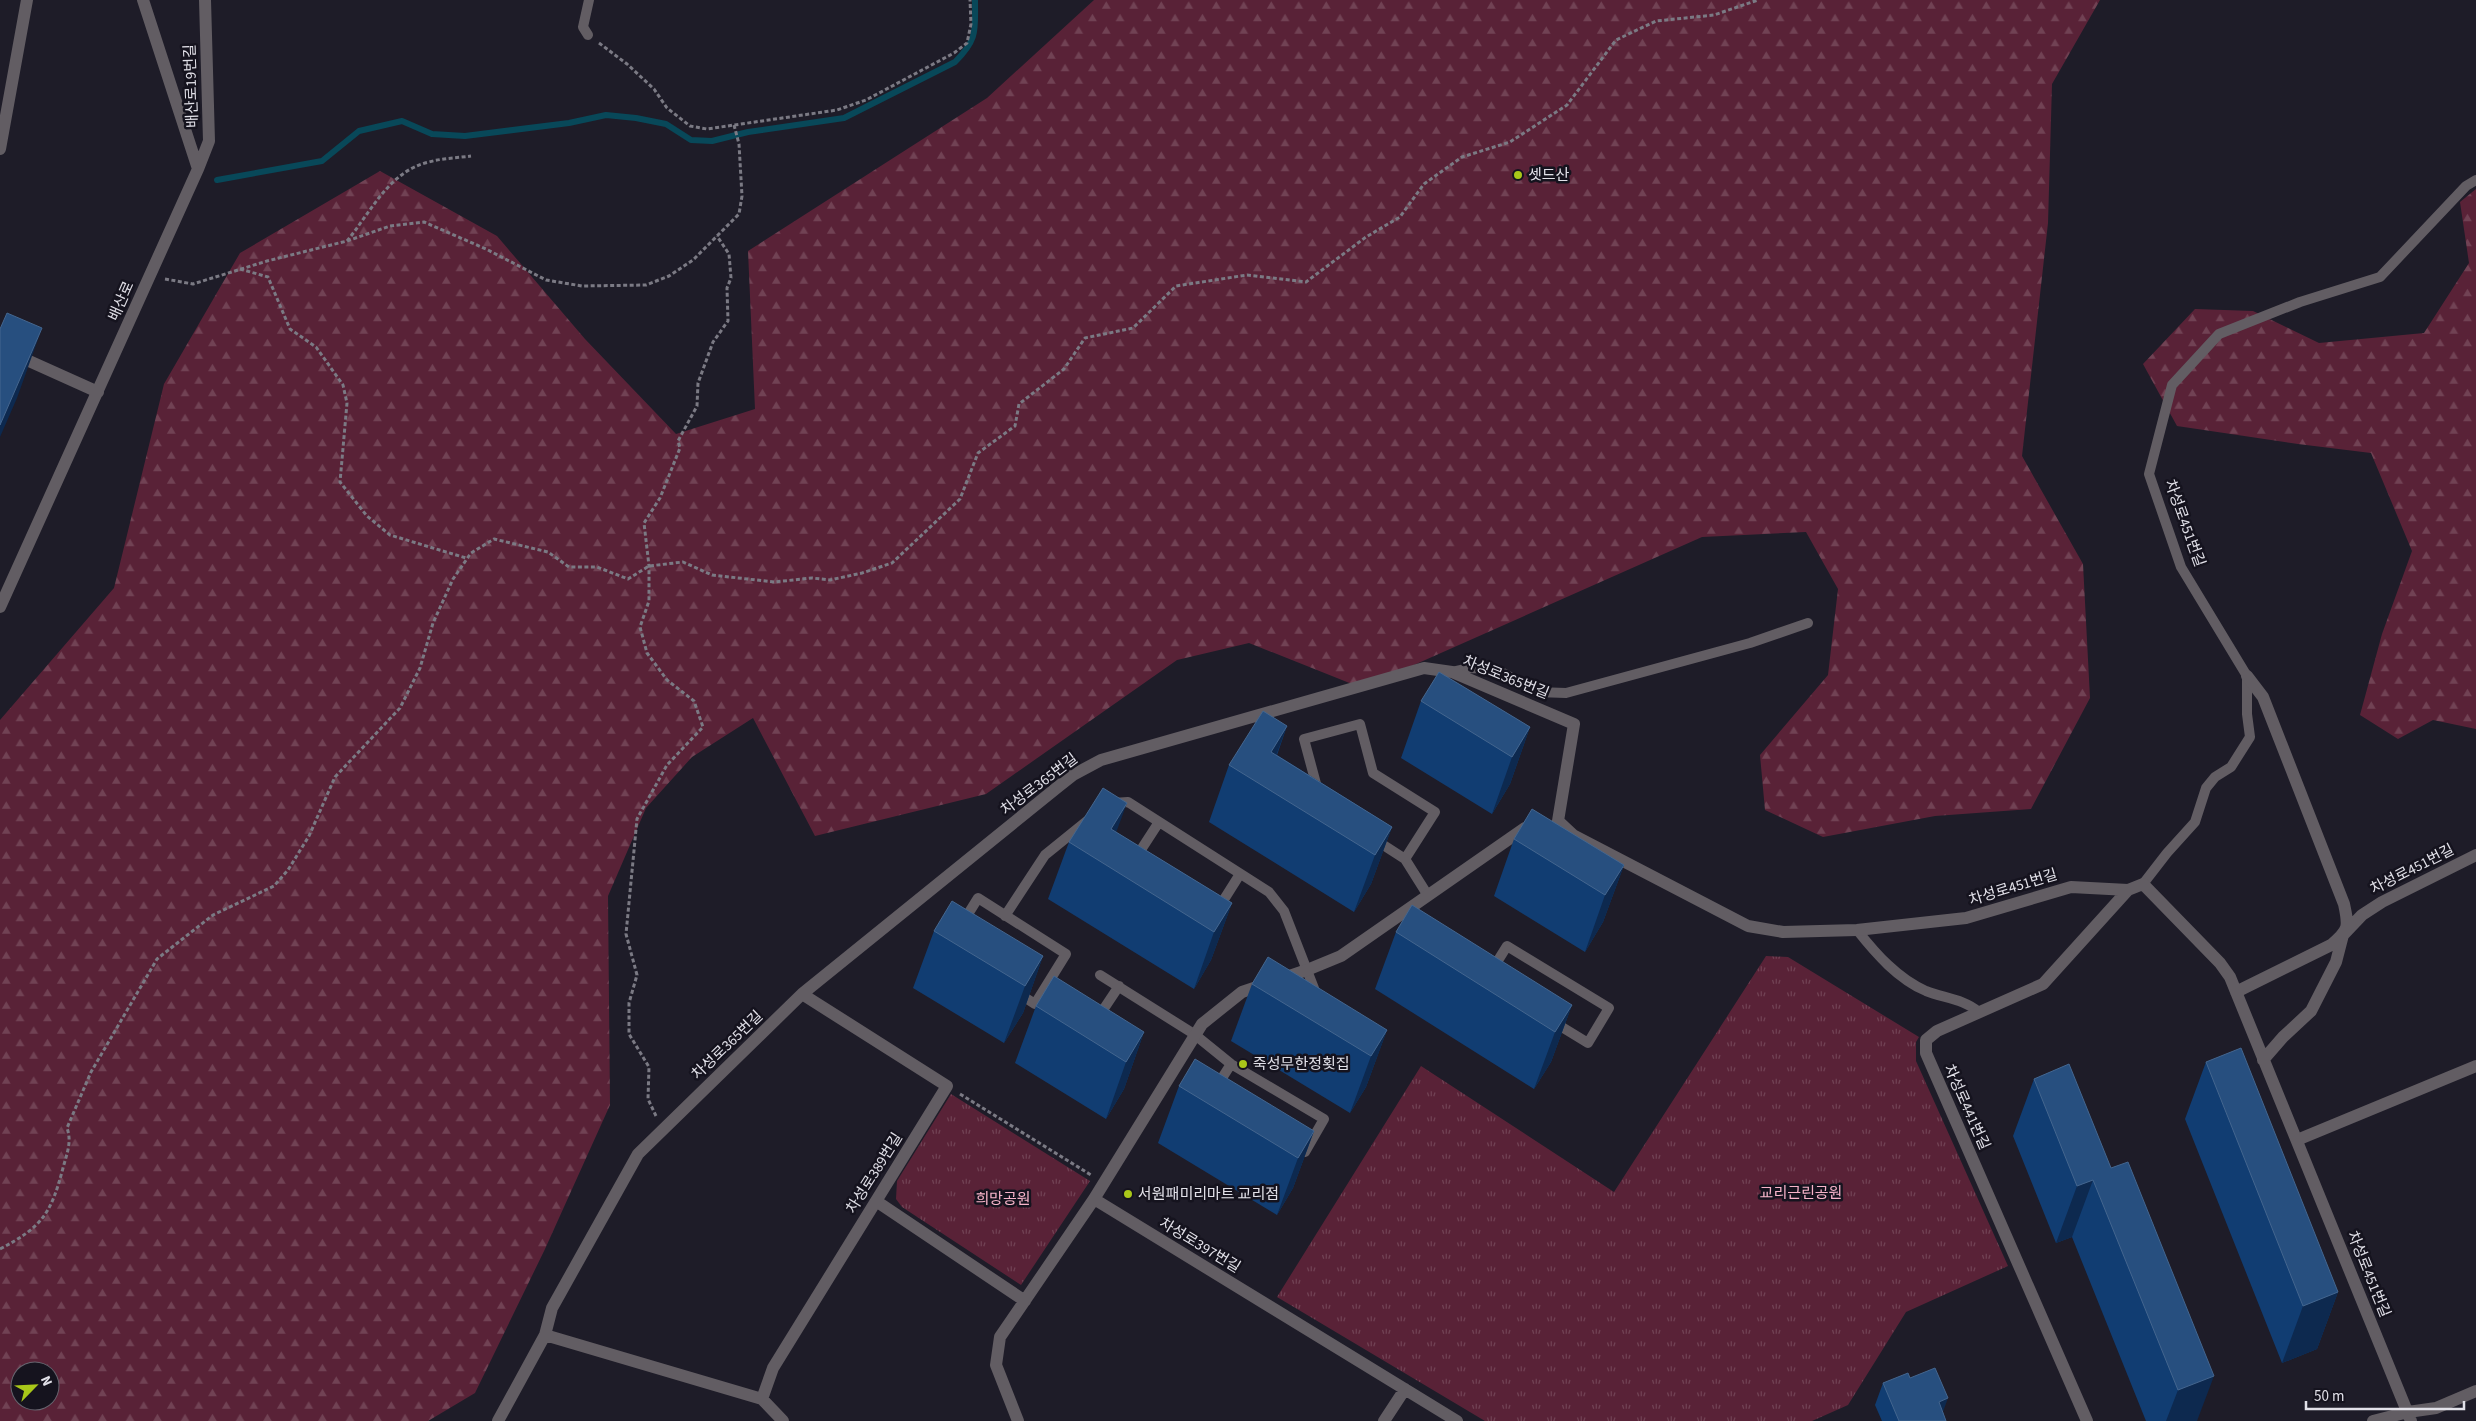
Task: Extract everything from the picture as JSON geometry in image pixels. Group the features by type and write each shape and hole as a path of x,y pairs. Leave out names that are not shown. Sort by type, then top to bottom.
{"street":[{"path":"0,149 27,0"},
{"path":"143,0 198,169"},
{"name":"배산로19번길","path":"198,169 209,141 205,0"},
{"name":"배산로","path":"0,607 198,169"},
{"path":"0,348 98,392"},
{"name":"차성로365번길","path":"498,1421 546,1335 552,1308 638,1154 802,994 1059,786 1086,767 1101,760 1424,668 1452,672 1574,724 1558,820"},
{"name":"차성로451번길","path":"2247,676 2263,697 2344,904 2348,924 2336,962 2310,1011 2263,1060"},
{"path":"1018,1421 996,1365 1000,1337 1094,1199 1194,1034 1216,1012 1242,992 1307,970 1341,956 1427,894 1525,828 1558,820"},
{"name":"차성로451번길","path":"1558,820 1573,835 1748,926 1783,932 1858,930 1966,918 2071,887 2128,890 2143,884 2220,963 2230,977 2410,1416"},
{"name":"차성로451번길","path":"2236,992 2331,945 2362,915 2382,902 2476,855"},
{"name":"차성로441번길","path":"2087,1421 1926,1053 1926,1040 1937,1031 2043,984 2128,890"},
{"path":"802,994 947,1086"},
{"path":"2297,1140 2476,1066"},
{"name":"차성로389번길","path":"762,1399 773,1368 947,1086"},
{"name":"차성로397번길","path":"1094,1199 1457,1421"},
{"path":"876,1201 1025,1301"},
{"path":"546,1335 762,1399 783,1421"},
{"path":"1384,1421 1405,1389"},
{"path":"2372,1421 2410,1416 2436,1408 2476,1390"}],"lane":[{"path":"588,35 583,26 589,0"},
{"name":"차성로451번길","path":"2247,676 2181,567 2149,474 2172,385 2219,334 2300,302 2380,277 2466,186 2476,180"},
{"path":"1452,672 1470,668 1496,669 1537,692 1566,693 1750,643 1808,623"},
{"path":"2143,884 2167,853 2195,822 2206,788 2216,777 2230,767 2250,736 2247,714 2247,676"},
{"path":"1320,798 1304,739 1360,724 1373,773 1435,812 1405,859"},
{"path":"1005,916 1045,855 1098,812 1115,802 1128,802 1269,892 1278,901 1288,918 1323,1009"},
{"path":"1138,872 1130,867 1159,822"},
{"path":"1364,833 1405,859 1427,894"},
{"path":"1212,920 1240,874"},
{"path":"978,898 1005,916 1066,954 1035,1004 947,948 978,898"},
{"path":"1401,914 1412,924"},
{"path":"1858,930 1879,958 1924,990 1970,1004 1979,1012"},
{"path":"1486,980 1507,946 1609,1008 1588,1043 1545,1017"},
{"path":"1100,975 1194,1034 1231,1064 1324,1119 1305,1152 1288,1142"},
{"path":"1089,1031 1119,986"},
{"path":"1212,1096 1231,1064"}],"path":[{"path":"588,35 627,64 654,90 666,108 690,126 708,129 734,127 837,110 866,100 954,54 967,43 971,24 970,0"},
{"path":"0,1249 27,1235 52,1206 71,1139 67,1128 95,1064 157,959 213,916 274,886 288,870 309,836 335,777 400,708 420,668 433,623 453,579 471,553 494,539 548,552 569,567 597,567 628,579 649,566 683,562 712,575 774,582 812,578 830,580 862,573 892,563 960,499 978,453 1015,426 1019,404 1064,369 1085,338 1133,328 1176,286 1247,275 1306,282 1366,237 1400,217 1424,184 1462,157 1510,142 1568,105 1616,40 1656,21 1714,15 1758,0"},
{"path":"151,274 161,279 193,284 240,269 347,242 390,226 424,222 486,249 546,280 582,286 646,285 669,276 693,260 739,214 742,196 738,140 734,127"},
{"path":"347,242 382,193 404,172 428,162 471,156"},
{"path":"666,1128 658,1121 648,1098 649,1067 630,1034 629,1003 637,975 626,934 637,819 667,765 703,727 694,701 667,680 647,653 640,627 649,601 649,566 644,522 660,498 680,448 678,441 697,406 698,383 713,342 728,321 729,254 717,236"},
{"path":"240,269 268,277 290,329 316,347 343,385 347,403 340,482 367,516 390,535 467,558"},
{"path":"947,1086 1103,1183"}],"green space":[{"path":"1094,0 2100,0 2052,84 2048,223 2022,456 2083,564 2090,698 2031,809 1935,816 1823,837 1765,810 1760,755 1828,675 1838,589 1806,532 1702,537 1362,688 1249,643 1177,660 986,794 815,836 753,718 692,757 646,808 608,896 610,1105 545,1249 475,1393 428,1421 0,1421 0,720 114,588 164,384 240,253 380,171 497,236 585,339 676,434 755,409 748,251 987,98"},
{"path":"2476,189 2476,729 2433,720 2398,739 2360,715 2382,634 2412,551 2371,453 2177,426 2143,364 2195,309 2253,311 2319,343 2424,333 2469,263 2460,202"},
{"name":"교리근린공원","path":"1766,956 1788,957 1919,1037 1916,1042 1916,1061 2008,1266 1906,1312 1848,1405 1812,1421 1485,1421 1277,1297 1421,1066 1614,1192"},
{"name":"희망공원","path":"951,1094 1090,1181 1021,1285 902,1207 896,1199 897,1181"}],"building":[{"path":"7,313 42,328 0,425 0,329"},
{"path":"1439,672 1530,727 1512,757 1421,701"},
{"path":"1263,711 1287,726 1271,752 1392,827 1375,855 1229,765"},
{"path":"1103,788 1127,803 1111,829 1232,903 1214,932 1069,842"},
{"path":"1532,809 1624,865 1605,895 1514,839"},
{"path":"952,901 1043,956 1025,986 934,931"},
{"path":"1412,905 1572,1005 1555,1032 1396,932"},
{"path":"1268,957 1387,1030 1371,1056 1252,984"},
{"path":"1054,976 1144,1032 1126,1062 1036,1006"},
{"path":"2241,1048 2338,1292 2303,1306 2206,1062"},
{"path":"1195,1059 1314,1131 1298,1158 1179,1086"},
{"path":"2069,1064 2111,1168 2128,1162 2214,1376 2178,1390 2093,1180 2077,1186 2034,1079"},
{"path":"1935,1368 1948,1398 1939,1402 1946,1421 1899,1421 1883,1383 1908,1373 1910,1378"}],"waterway":[{"path":"217,180 322,161 359,131 402,121 432,134 465,136 569,123 606,115 666,124 691,140 712,141 748,132 844,118 955,62 968,47 974,34 975,0"}],"place":[{"name":"셋드산","path":"1518,175"},
{"name":"죽성무한정횟집","path":"1243,1064"},
{"name":"서원패미리마트 교리점","path":"1128,1194"}]}
